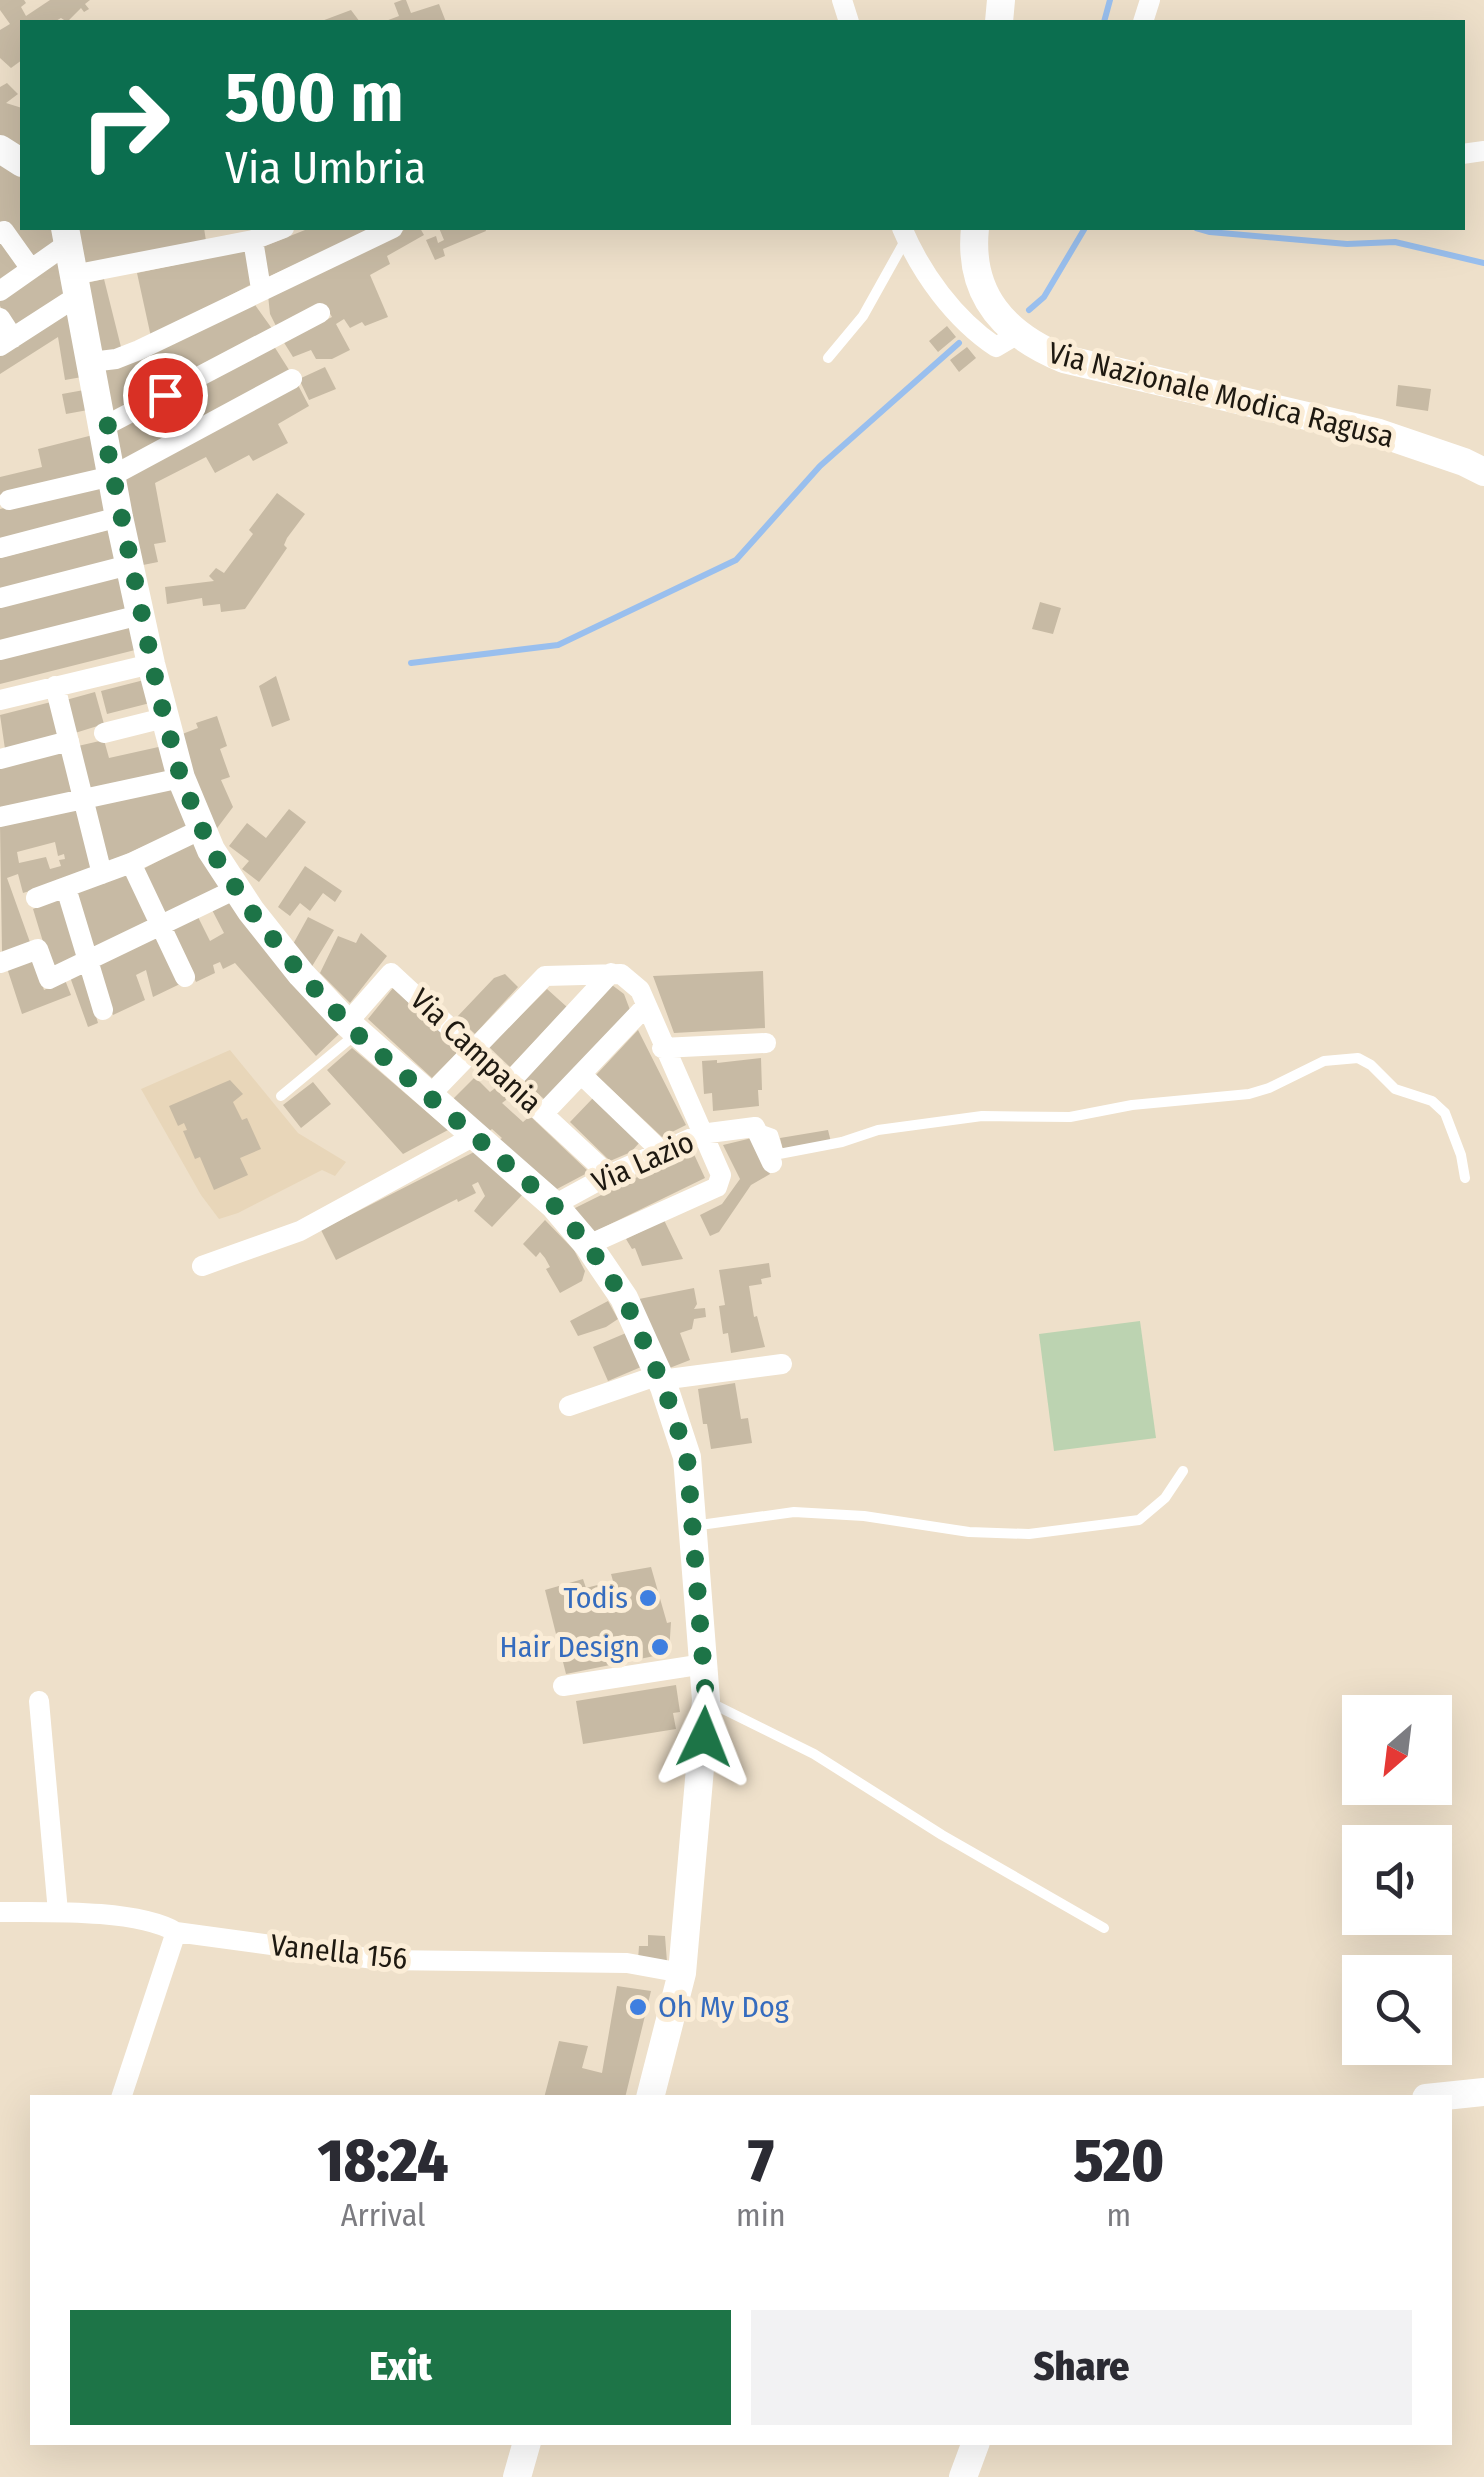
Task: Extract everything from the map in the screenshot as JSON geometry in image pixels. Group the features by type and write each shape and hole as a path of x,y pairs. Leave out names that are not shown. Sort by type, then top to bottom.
{"street":[{"path":"0,318 6,342 74,286 275,230"},
{"path":"91,362 116,359 139,350 388,230"},
{"name":"Via Nazionale Modica Ragusa","path":"975,230 972,250 989,302 1016,336 1064,359 1379,432 1484,472"},
{"path":"0,234 4,231 32,268"},
{"path":"904,233 924,272 980,336 996,347 1016,336"},
{"path":"0,291 66,236"},
{"path":"66,236 150,664 181,778 202,829 236,890 301,974 352,1028 554,1205 588,1245 624,1298 660,1378 687,1457 706,1700 682,1973 651,2095"},
{"path":"249,236 261,289"},
{"path":"103,428 320,313"},
{"path":"8,500 112,476 292,379"},
{"path":"0,548 119,517"},
{"path":"0,598 129,565"},
{"path":"0,650 140,615"},
{"path":"0,700 150,664"},
{"path":"55,686 102,874"},
{"path":"104,732 164,718"},
{"path":"0,758 69,741"},
{"path":"0,816 181,778"},
{"path":"36,898 131,863 202,829"},
{"path":"131,863 185,977"},
{"path":"66,888 103,1010"},
{"path":"0,962 38,949 49,979 236,890"},
{"name":"Via Campania","path":"352,1028 391,972 609,1175"},
{"path":"510,1082 611,973"},
{"path":"430,1095 545,976 621,974 640,990 662,1048 721,1175 717,1187 588,1245"},
{"path":"543,1114 646,1006"},
{"path":"662,1048 766,1043"},
{"path":"581,1074 662,1150"},
{"path":"755,1127 772,1163"},
{"name":"Via Lazio","path":"554,1205 609,1175 701,1134 755,1127"},
{"path":"202,1266 300,1231 476,1135"},
{"path":"568,1406 660,1378 782,1364"},
{"path":"564,1686 704,1664"},
{"path":"38,1700 58,1912"},
{"name":"Vanella 156","path":"0,1912 58,1912 158,1922 176,1932 381,1960 627,1963 682,1973"},
{"path":"122,2095 176,1932"},
{"path":"1452,2095 1484,2092"},
{"path":"517,2477 526,2445"},
{"path":"963,2477 975,2445"}],"lane":[{"path":"828,358 863,316 904,233"},
{"path":"282,1096 352,1028"},
{"path":"755,1127 773,1134 779,1154 842,1142 878,1130 982,1116 1070,1117 1132,1106 1249,1094 1324,1061 1358,1058 1371,1065 1395,1090 1432,1101 1445,1113 1465,1178"},
{"path":"692,1526 794,1512 864,1516 969,1532 1029,1534 1138,1520 1165,1498 1182,1471"},
{"path":"706,1700 814,1754 942,1835 1104,1928"}],"shaded area":[{"path":"230,1050 298,1133 346,1162 335,1176 322,1170 219,1219 201,1195 141,1089"}],"green space":[{"path":"1140,1321 1156,1438 1054,1451 1039,1334"}],"building":[{"path":"0,0 24,0 26,3 21,7 26,16 50,0 90,0 85,4 89,9 84,12 81,8 69,20 20,20 20,61 11,68 0,58 0,30 10,24 0,10"},
{"path":"406,0 411,13 439,4 445,20 388,20 399,16 394,3"},
{"path":"351,10 358,20 324,20"},
{"path":"7,83 18,94 6,103 20,107 20,146 0,136 0,87"},
{"path":"0,161 20,176 20,230 54,230 57,242 32,260 0,225"},
{"path":"74,230 204,230 206,241 82,265"},
{"path":"305,230 371,230 266,278 260,248"},
{"path":"404,230 421,230 424,235 387,256 390,264 370,275 388,317 365,326 362,322 350,328 344,319 336,324 350,350 332,359 316,359 311,350 293,357 283,341 332,317 325,305 277,328 270,314 268,295"},
{"path":"440,230 486,231 443,249 445,256 435,260 426,240 436,236 438,243 444,240"},
{"path":"0,241 22,266 0,283"},
{"path":"246,250 252,284 151,337 137,273"},
{"path":"59,258 66,293 14,329 0,306 0,298"},
{"path":"104,279 122,351 99,355 86,283"},
{"path":"253,302 273,330 112,418 101,369"},
{"path":"69,308 82,377 65,380 58,337 0,374 0,354"},
{"path":"947,326 956,337 938,352 929,341"},
{"path":"272,343 291,373 120,467 114,430"},
{"path":"967,347 976,358 959,372 950,360"},
{"path":"325,367 336,389 309,400 299,379"},
{"path":"298,385 309,406 278,424 288,443 253,461 249,455 215,473 206,457 155,483 166,542 154,544 158,562 138,566 123,479"},
{"path":"1398,385 1431,389 1428,411 1396,406"},
{"path":"84,390 88,410 66,414 62,394"},
{"path":"93,435 100,470 0,495 0,477 42,467 38,449"},
{"path":"103,483 111,513 0,542 0,509"},
{"path":"277,493 305,514 245,609 221,612 220,604 203,606 202,598 167,604 165,587 214,581 209,576 216,568 224,573"},
{"path":"111,529 120,561 0,592 0,558"},
{"path":"122,575 130,609 0,643 0,606"},
{"path":"1040,602 1061,608 1053,634 1032,629"},
{"path":"133,625 139,649 0,684 0,658"},
{"path":"276,676 290,720 272,727 259,686"},
{"path":"144,680 150,703 107,714 101,691"},
{"path":"95,692 104,724 75,733 66,700"},
{"path":"51,702 58,736 5,749 0,715"},
{"path":"217,716 227,746 220,749 230,777 221,780 233,807 215,831 177,736 198,728 196,723"},
{"path":"104,740 109,758 163,746 170,776 89,793 78,746"},
{"path":"63,751 72,795 0,810 0,767"},
{"path":"171,785 191,825 107,863 93,806"},
{"path":"77,806 92,872 23,893 18,874 7,878 31,945 2,953 0,824","holes":["55,842 58,856 64,854 65,859 59,860 61,866 50,869 46,857 19,863 17,852"]},
{"path":"289,809 306,822 259,882 242,869 249,861 229,846 247,823 266,838"},
{"path":"197,840 220,886 164,916 143,869"},
{"path":"305,866 342,891 335,902 323,893 310,911 300,903 290,916 278,907"},
{"path":"126,874 151,921 92,949 76,893"},
{"path":"62,898 79,957 51,968 33,909"},
{"path":"228,901 340,1033 316,1056 235,963 223,969 220,962 213,965 215,973 196,982 171,928 197,915 210,941 224,933 211,908"},
{"path":"308,917 334,930 311,968 292,946"},
{"path":"361,933 387,956 350,1003 320,973 338,936 356,943"},
{"path":"157,936 180,984 153,997 146,970 136,975 145,1000 113,1015 98,964"},
{"path":"33,958 44,990 65,980 71,995 22,1014 7,968"},
{"path":"763,971 765,1028 674,1033 653,976"},
{"path":"83,972 98,1023 88,1027 70,977"},
{"path":"505,974 518,987 475,1034 457,1017 494,978"},
{"path":"612,985 624,994 630,1010 545,1100 524,1081"},
{"path":"393,988 460,1050 432,1078 368,1019"},
{"path":"547,989 567,1007 510,1067 489,1047"},
{"path":"638,1030 686,1125 662,1137 596,1075"},
{"path":"352,1048 448,1130 403,1154 327,1070"},
{"path":"761,1058 759,1106 713,1111 712,1093 704,1094 702,1061"},
{"path":"475,1077 490,1092 498,1086 510,1097 502,1103 523,1122 530,1116 589,1172 557,1189 499,1140 502,1138 492,1129 488,1132 453,1099"},
{"path":"230,1080 243,1094 233,1102 242,1120 247,1118 261,1149 240,1158 248,1175 214,1190 200,1157 195,1159 183,1131 187,1130 184,1123 178,1126 169,1106"},
{"path":"313,1082 331,1104 301,1128 283,1105"},
{"path":"593,1098 640,1142 631,1152 610,1161 570,1122"},
{"path":"828,1130 831,1142 783,1150 780,1138"},
{"path":"752,1138 770,1174 751,1185 719,1232 710,1236 700,1215 722,1204 740,1179 723,1145"},
{"path":"478,1150 523,1194 492,1227 474,1211 485,1196 478,1182 472,1185 476,1193 336,1260 321,1230"},
{"path":"692,1150 705,1178 592,1233 571,1210"},
{"path":"545,1220 574,1250 585,1271 582,1281 560,1293 546,1269 550,1267 545,1258 540,1252 536,1257 523,1244"},
{"path":"664,1220 683,1259 642,1266 635,1248 626,1239"},
{"path":"769,1263 771,1277 761,1279 762,1284 749,1286 754,1317 757,1316 765,1347 731,1353 728,1333 723,1334 719,1306 725,1305 719,1270"},
{"path":"694,1288 694,1309 705,1308 706,1317 694,1319 692,1329 680,1333 690,1360 667,1369 634,1300"},
{"path":"608,1301 618,1319 578,1336 570,1321"},
{"path":"626,1333 641,1367 608,1381 593,1347"},
{"path":"735,1383 741,1419 748,1418 752,1443 711,1449 698,1389"},
{"path":"651,1567 667,1623 671,1622 669,1653 566,1674 545,1590 583,1579 586,1588 613,1581 611,1574"},
{"path":"676,1685 680,1712 673,1713 676,1729 583,1744 576,1701"},
{"path":"648,1935 665,1936 667,1962 638,1960 639,1946 648,1946"},
{"path":"617,1986 651,1991 626,2095 545,2095 559,2041 588,2046 582,2068 602,2073"}],"waterway":[{"path":"1105,20 1110,0"},
{"path":"1029,310 1044,297 1084,230"},
{"path":"1203,230 1347,244 1395,242 1484,263"},
{"path":"411,663 558,645 736,560 820,466 959,343"}],"place":[{"name":"Todis","path":"648,1598"},
{"name":"Hair Design","path":"660,1647"},
{"name":"Oh My Dog","path":"638,2007"}],"route":[{"path":"165,395 103,428 150,664 191,804 211,850 236,890 301,974 357,1034 554,1205 588,1245 624,1298 664,1387 687,1457 702,1626 704,1737"}]}
